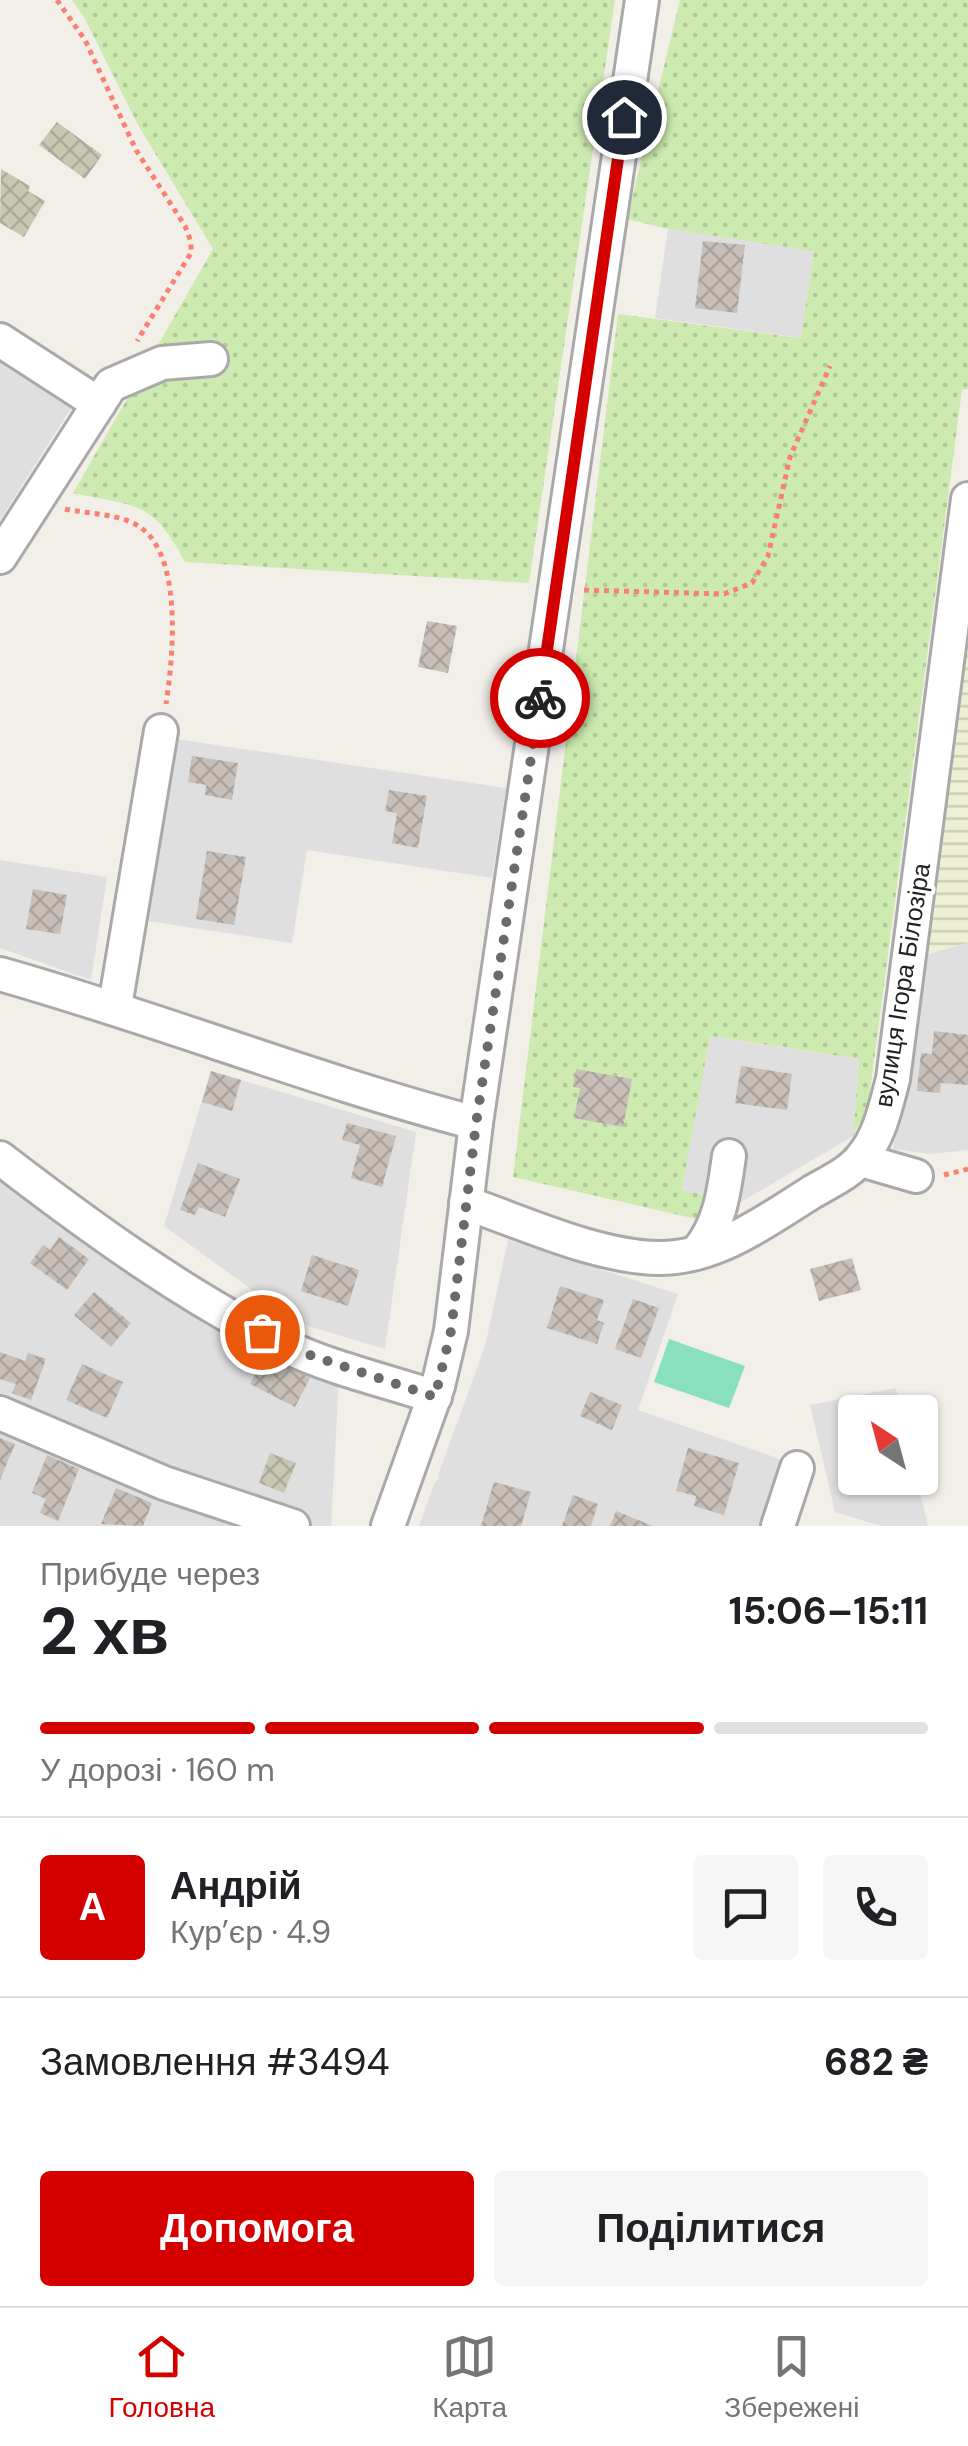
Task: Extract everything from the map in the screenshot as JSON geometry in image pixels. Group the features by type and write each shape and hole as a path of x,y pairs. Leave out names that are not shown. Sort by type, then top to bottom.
{"street":[{"path":"388,1526 437,1392 451,1331 476,1124 642,0"},
{"path":"0,340 105,395"},
{"path":"0,556 105,395 162,363 211,359"},
{"name":"вулиця Ігора Білозіра","path":"861,1160 882,1117 893,1079 968,499"},
{"path":"115,1006 161,731"},
{"path":"0,974 115,1006 307,1073 476,1124"},
{"path":"696,1254 712,1232 723,1198 729,1156"},
{"path":"0,1158 68,1211 174,1282 292,1349 437,1392"},
{"path":"466,1202 622,1254 659,1258 696,1254 742,1235 861,1160 916,1176"},
{"path":"0,1413 164,1483 293,1526"},
{"path":"778,1526 797,1468"}],"path":[{"path":"57,0 85,40 123,128 192,242 191,253 105,395"},
{"path":"555,589 724,594 752,583 768,556 790,457 830,366"},
{"path":"36,502 120,519 146,532 154,543 165,567 174,632 161,731"}],"shaded area":[{"path":"57,122 102,155 85,179 39,145"},
{"path":"1,169 30,186 28,191 45,201 24,237 0,223"},
{"path":"668,229 814,250 802,338 655,318"},
{"path":"0,354 75,402 0,520"},
{"path":"968,610 968,943 917,957"},
{"path":"176,739 506,788 492,878 307,850 292,943 148,921"},
{"path":"0,860 107,877 91,980 0,948"},
{"path":"968,943 968,1150 931,1154 893,1149 917,957"},
{"path":"709,1036 859,1059 853,1136 741,1202 682,1191"},
{"path":"211,1071 416,1132 385,1349 298,1323 164,1226"},
{"path":"0,1171 339,1379 331,1526 0,1526"},
{"path":"508,1240 678,1294 638,1410 783,1460 762,1526 419,1526 485,1346"},
{"path":"896,1388 897,1395 861,1395"},
{"path":"838,1399 838,1495 921,1495 928,1526 881,1526 835,1512 810,1405"},
{"path":"270,1453 296,1463 284,1493 259,1483"}],"green space":[{"path":"72,0 615,0 529,583 185,562 163,527 141,510 73,493 213,249 138,125"},
{"path":"680,0 968,0 968,389 962,390 868,1107 853,1136 859,1059 710,1036 682,1190 709,1196 701,1220 513,1177 618,314 801,338 814,251 627,219"},
{"path":"669,1339 745,1366 729,1408 654,1382"}],"building":[{"path":"703,241 745,245 737,313 695,308"},
{"path":"427,621 457,626 448,673 418,667"},
{"path":"192,756 238,763 232,800 205,795 206,785 188,782"},
{"path":"389,790 427,796 418,848 392,843 397,813 385,811"},
{"path":"207,851 246,857 234,925 196,919"},
{"path":"33,889 67,895 60,934 26,929"},
{"path":"934,1031 968,1035 968,1085 941,1083 940,1093 917,1091 921,1053 932,1054"},
{"path":"741,1066 792,1074 787,1110 735,1103"},
{"path":"576,1069 632,1079 623,1127 574,1118 580,1088 573,1087"},
{"path":"211,1071 241,1080 232,1111 202,1102"},
{"path":"347,1123 396,1136 382,1187 351,1178 360,1145 342,1140"},
{"path":"198,1163 240,1179 225,1217 199,1207 195,1215 180,1210"},
{"path":"59,1237 89,1259 67,1290 30,1263 43,1245 50,1250"},
{"path":"312,1255 359,1270 348,1306 301,1291"},
{"path":"852,1258 861,1290 819,1301 810,1269"},
{"path":"560,1286 604,1300 597,1320 604,1323 597,1344 547,1328"},
{"path":"94,1292 131,1323 111,1347 74,1315"},
{"path":"633,1299 659,1308 641,1358 615,1349"},
{"path":"0,1352 25,1361 28,1353 46,1359 31,1400 12,1393 16,1384 0,1379"},
{"path":"265,1355 310,1378 295,1407 250,1384"},
{"path":"82,1364 123,1382 107,1418 66,1400"},
{"path":"590,1392 622,1405 612,1430 580,1416"},
{"path":"0,1438 15,1444 0,1480"},
{"path":"688,1448 739,1463 724,1515 694,1506 696,1496 676,1491"},
{"path":"47,1455 79,1469 58,1521 40,1513 46,1499 32,1493"},
{"path":"494,1482 531,1492 521,1526 481,1526"},
{"path":"116,1488 152,1503 143,1526 101,1524"},
{"path":"573,1495 598,1504 591,1526 562,1526"},
{"path":"616,1511 653,1526 610,1526"}],"way so far":[{"path":"262,1332 292,1349 435,1397 451,1331 476,1124 540,698"}],"route":[{"path":"540,698 624,117"}]}
